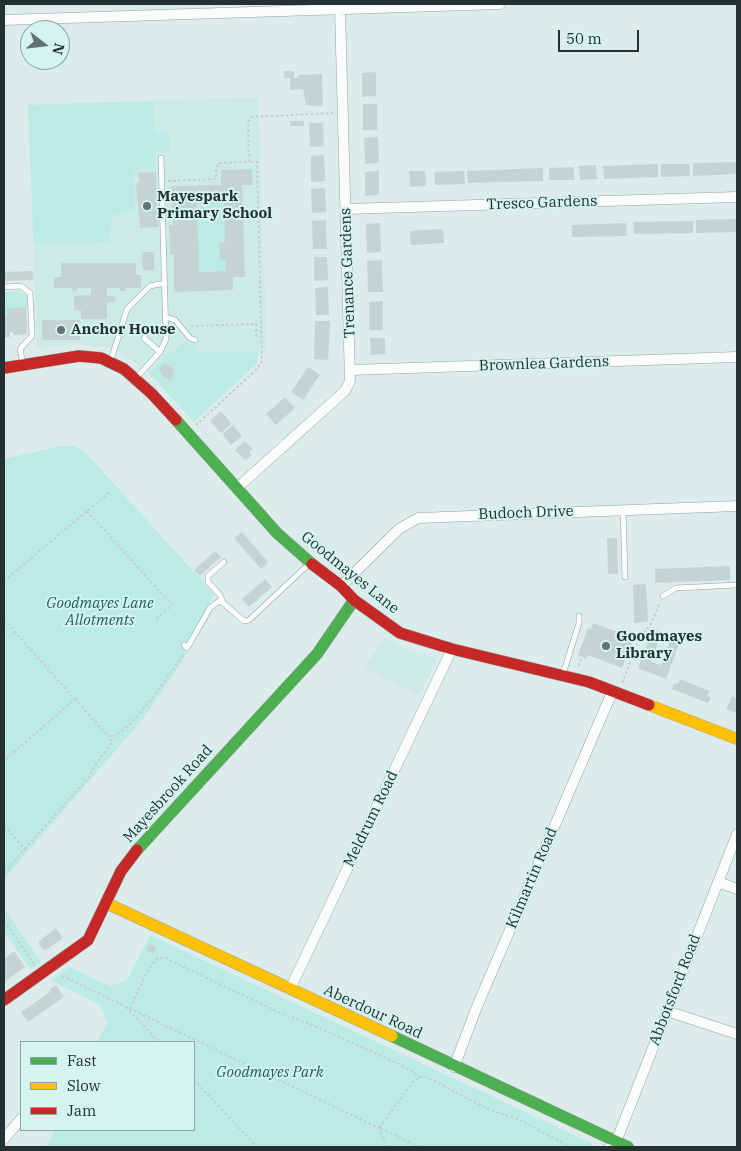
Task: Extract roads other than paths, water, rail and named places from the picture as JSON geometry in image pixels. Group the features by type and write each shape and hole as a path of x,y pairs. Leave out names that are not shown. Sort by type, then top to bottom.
{"street":[{"path":"4,20 500,4"},
{"name":"Trenance Gardens","path":"237,488 345,391 350,381 340,9"},
{"name":"Tresco Gardens","path":"346,210 737,197"},
{"name":"Goodmayes Lane","path":"4,368 79,356 110,362 136,378 277,532 310,562 341,586 354,600 400,633 452,649 563,674 616,691 737,739"},
{"name":"Brownlea Gardens","path":"351,370 737,357"},
{"name":"Budoch Drive","path":"341,586 398,529 418,518 737,506"},
{"name":"Mayesbrook Road","path":"4,1000 88,940 121,871 133,855 317,654 354,600"},
{"name":"Meldrum Road","path":"290,989 452,649"},
{"name":"Kilmartin Road","path":"454,1067 478,1004 616,691"},
{"name":"Abbotsford Road","path":"612,1146 737,834"},
{"path":"718,882 737,889"},
{"name":"Aberdour Road","path":"106,903 454,1067 612,1146 628,1147"},
{"path":"667,1011 737,1034"},
{"path":"4,1139 20,1120"}],"lane":[{"path":"136,378 160,352 166,339 161,158"},
{"path":"110,362 127,309 150,286 165,283"},
{"path":"4,287 21,286 30,293 32,336 20,349 23,365"},
{"path":"159,305 165,305"},
{"path":"166,317 175,320 190,338 194,340"},
{"path":"144,338 160,352"},
{"path":"623,510 625,577"},
{"path":"224,562 208,576 208,582 220,595 223,603 241,619 249,620 310,562"},
{"path":"663,596 676,588 737,585"},
{"path":"185,646 210,608 219,601 223,603"},
{"path":"563,674 579,622 579,616"}],"place":[{"name":"Mayespark Primary School","path":"147,206"},
{"name":"Anchor House","path":"61,330"},
{"name":"Goodmayes Library","path":"606,646"}],"park label":[{"name":"Goodmayes Lane Allotments","path":"100,612"},
{"name":"Goodmayes Park","path":"270,1073"}]}
